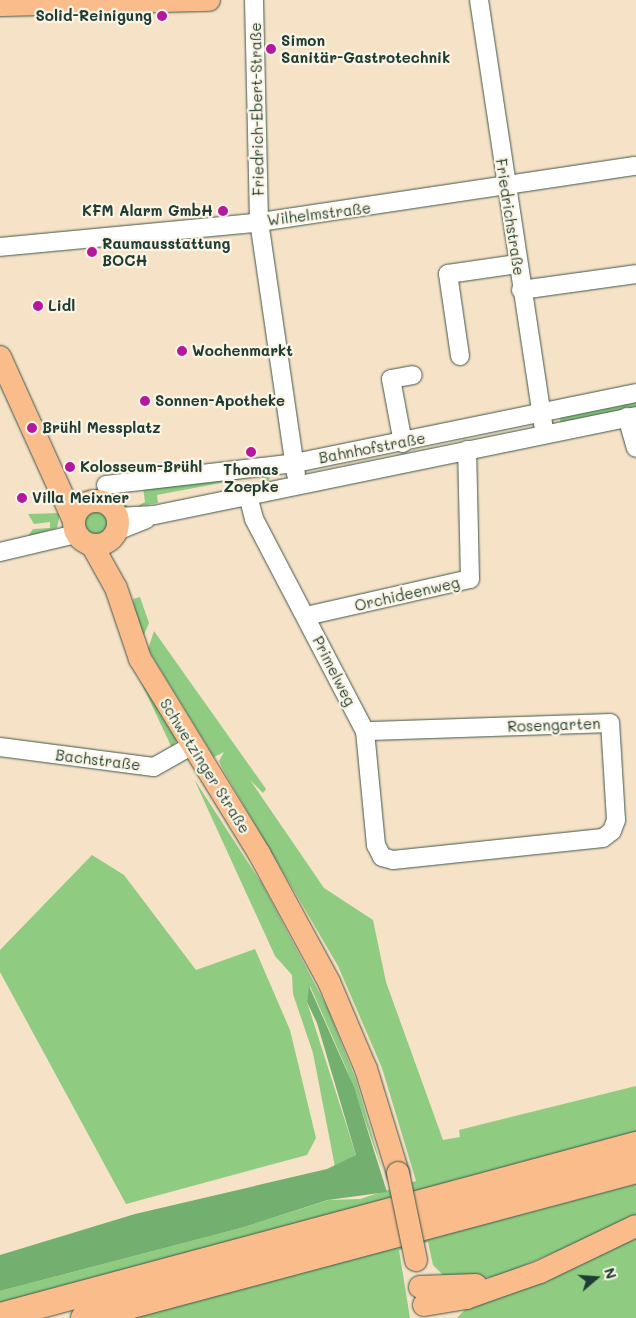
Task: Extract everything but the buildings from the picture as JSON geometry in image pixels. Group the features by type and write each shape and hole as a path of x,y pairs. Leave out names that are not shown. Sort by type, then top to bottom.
{"highway":[{"path":"0,1316 636,1145"},
{"path":"84,1318 636,1170"}],"main road":[{"path":"0,5 209,0"},
{"path":"0,357 57,485 96,528"},
{"name":"Schwetzinger Straße","path":"96,528 140,659 308,938 366,1069 398,1173 423,1303"},
{"path":"423,1303 498,1284 556,1265 636,1226"},
{"path":"423,1303 466,1298 498,1284"},
{"path":"450,1318 466,1298"}],"street":[{"name":"Friedrich-Ebert-Straße","path":"254,0 259,221 298,486"},
{"name":"Friedrichstraße","path":"479,0 517,264 540,413 545,433"},
{"name":"Wilhelmstraße","path":"0,247 259,221 506,189 636,166"},
{"path":"460,356 448,274 517,264"},
{"path":"521,290 636,274"},
{"path":"403,443 391,379 413,375"},
{"name":"Bahnhofstraße","path":"106,485 295,462 403,443 636,392"},
{"path":"632,416 636,448"},
{"name":"Bahnhofstraße","path":"0,552 154,515 632,416"},
{"name":"Orchideenweg","path":"306,616 470,579 467,450"},
{"name":"Primelweg","path":"248,496 254,519 365,731 376,845 382,857"},
{"name":"Rosengarten","path":"365,731 610,723 616,820 603,838 393,860 382,857"},
{"name":"Bachstraße","path":"0,747 154,767 191,746"}],"green space":[{"path":"636,397 636,409 561,424 559,415"},
{"path":"275,469 268,481 263,482 262,475 157,495 158,503 136,507 145,502 143,488"},
{"path":"114,486 118,506 127,505 129,511 121,511 102,496 77,494 103,487 104,496 115,495"},
{"path":"96,510 105,514 109,523 105,532 96,536 87,532 83,523 87,514"},
{"path":"60,513 57,528 28,536 33,529 50,528 50,522 34,524 28,514"},
{"path":"140,597 149,623 141,642 133,599"},
{"path":"154,631 266,789 263,793 250,780 324,888 373,920 386,982 443,1140 460,1137 459,1130 636,1086 636,1133 0,1303 0,1291 241,1228 329,1200 360,1199 416,1181 382,1068 338,966 222,768 219,761 224,752 214,757 148,649"},
{"path":"139,678 177,740 172,748"},
{"path":"194,779 262,884 327,1007 356,1080 382,1169 347,1070 310,986 307,1002 356,1155 335,1167 313,1053 293,994 292,975 275,956"},
{"path":"92,855 124,875 196,970 255,949 290,1030 316,1138 307,1155 126,1204 0,972 0,950"},
{"path":"309,986 354,1087 387,1192 328,1200 241,1228 0,1291 0,1255 135,1214 327,1169 356,1155 317,1023 307,1002"},
{"path":"636,1184 636,1217 502,1275 473,1280 444,1276 433,1265 428,1242 399,1250 410,1318 131,1318"},
{"path":"636,1234 636,1318 457,1318 470,1304"}],"place":[{"name":"Solid-Reinigung","path":"162,16"},
{"name":"Simon Sanitär-Gastrotechnik","path":"271,49"},
{"name":"KFM Alarm GmbH","path":"223,211"},
{"name":"Raumausstattung BOCH","path":"92,252"},
{"name":"Lidl","path":"38,306"},
{"name":"Wochenmarkt","path":"182,351"},
{"name":"Sonnen-Apotheke","path":"145,401"},
{"name":"Brühl Messplatz","path":"32,428"},
{"name":"Thomas Zoepke","path":"251,452"},
{"name":"Kolosseum-Brühl","path":"70,467"},
{"name":"Villa Meixner","path":"22,498"}]}
